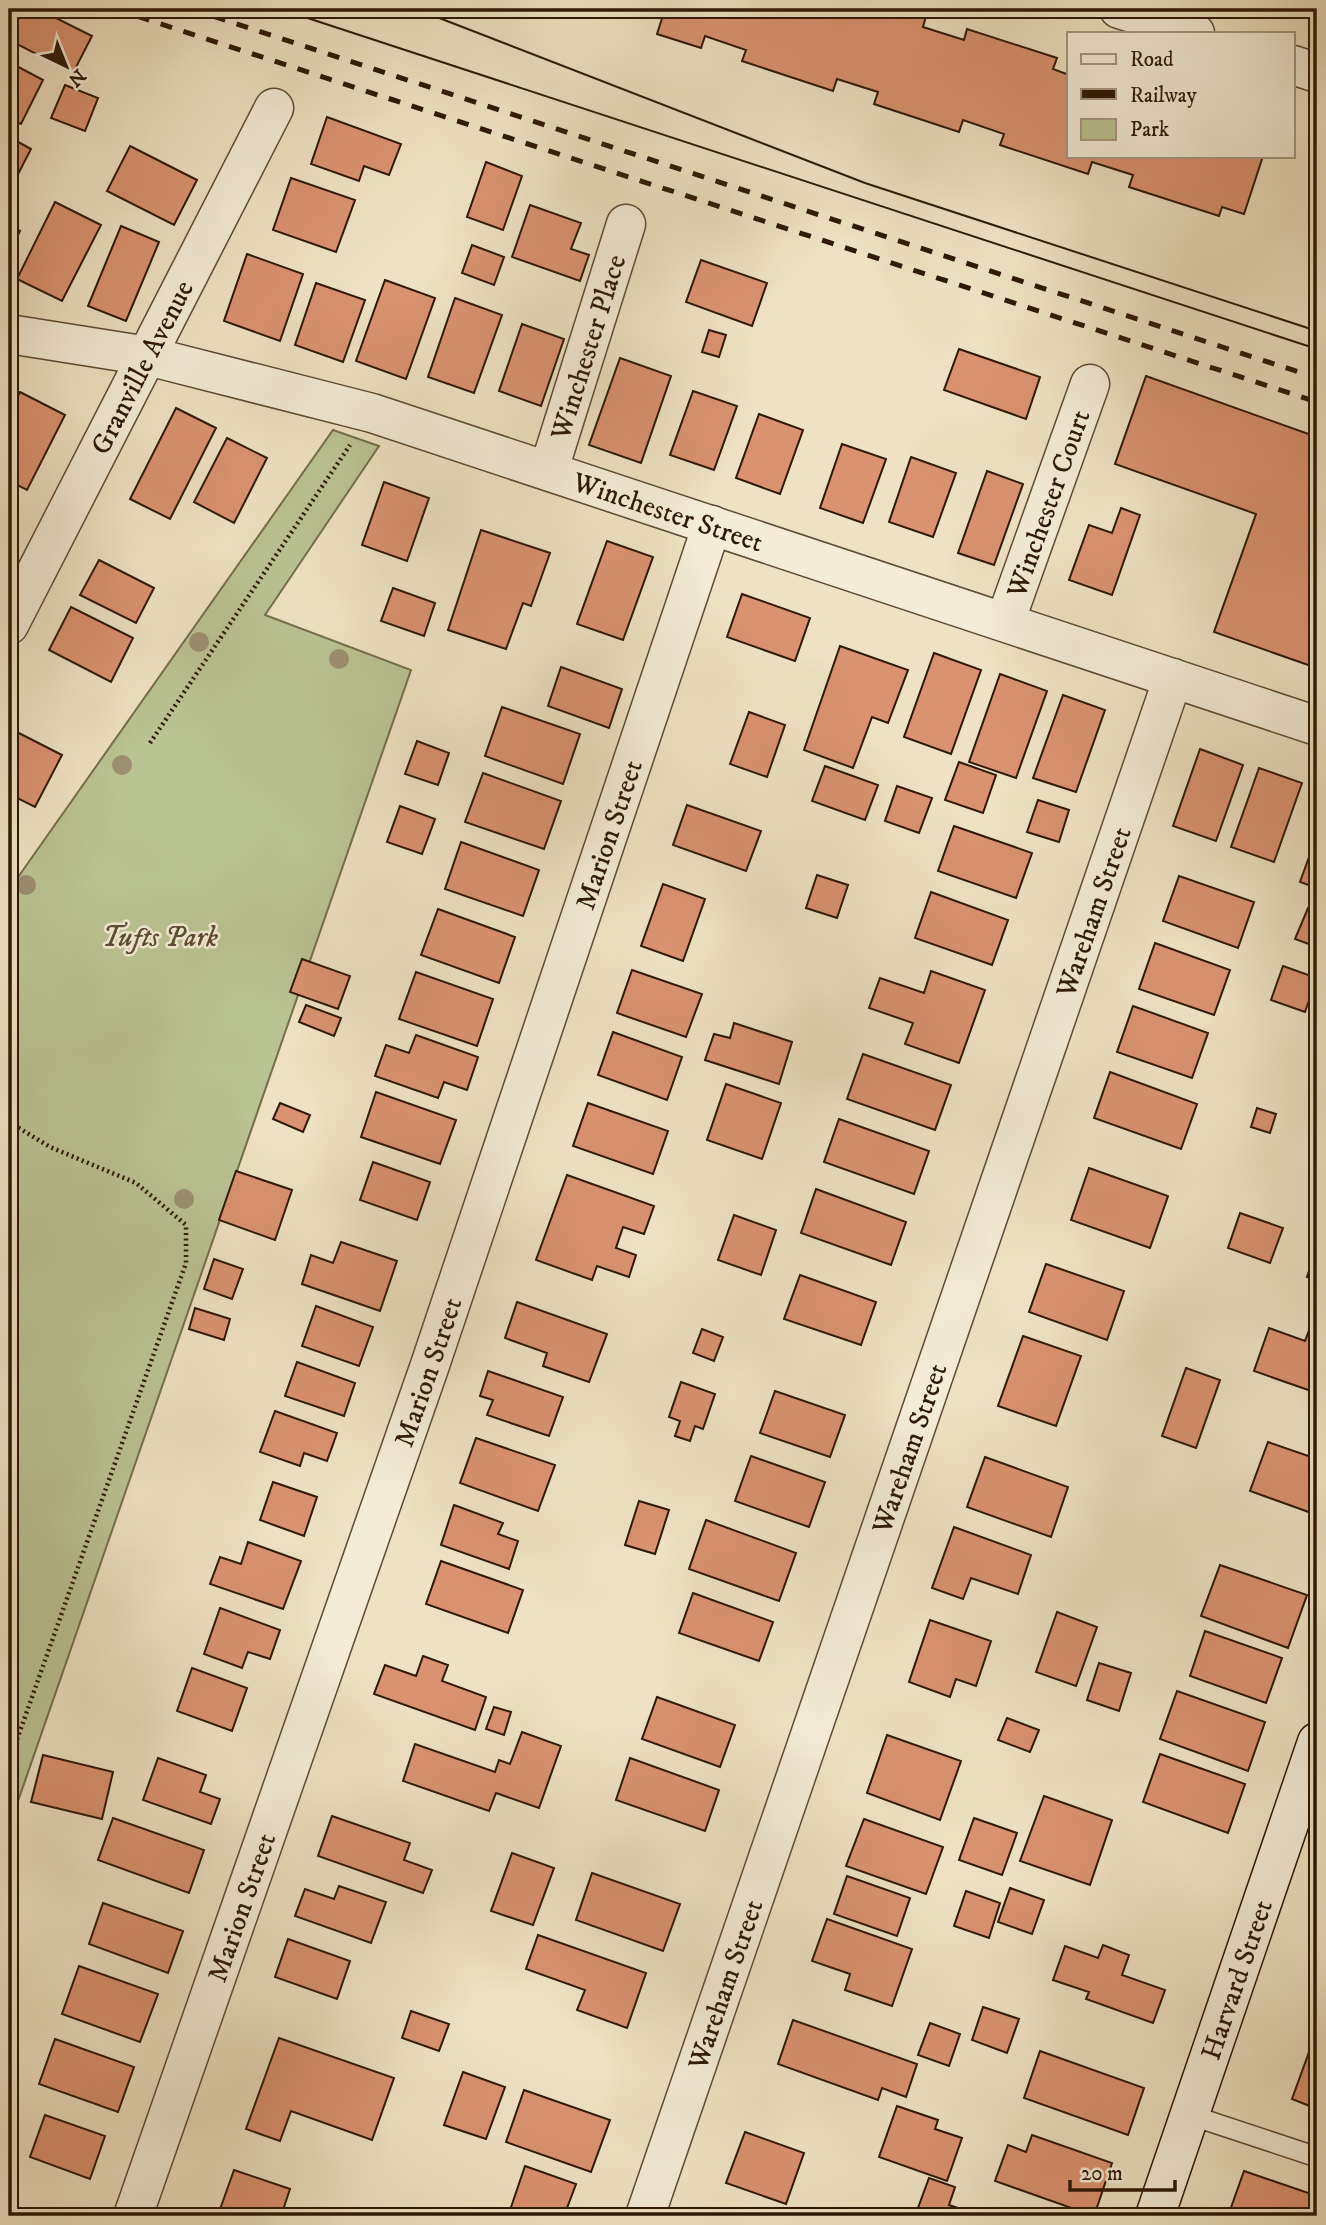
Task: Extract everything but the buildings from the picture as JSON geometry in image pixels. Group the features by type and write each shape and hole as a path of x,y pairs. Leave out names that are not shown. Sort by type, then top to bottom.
{"street":[{"path":"1119,9 1192,32"},
{"path":"1294,65 1317,73"},
{"name":"Granville Avenue","path":"9,625 274,108"},
{"name":"Winchester Place","path":"549,469 626,224"},
{"name":"Winchester Street","path":"9,334 148,356 372,413 549,469 1317,726"},
{"name":"Winchester Court","path":"1005,622 1090,384"},
{"name":"Marion Street","path":"133,2216 430,1365 712,525"},
{"name":"Wareham Street","path":"645,2216 1173,678"},
{"name":"Harvard Street","path":"1155,2216 1317,1742"}],"lane":[{"path":"1190,2115 1317,2157"}],"path":[{"path":"150,743 372,413"},
{"path":"9,1122 50,1147 136,1183 186,1224 186,1262 9,1762"}],"green space":[{"name":"Tufts Park","path":"333,430 379,446 265,615 411,670 9,1827 9,890"}],"tram line":[{"path":"280,9 1317,349"},
{"path":"416,9 865,183 1317,331"}],"railway":[{"path":"115,9 1317,402"},
{"path":"191,9 1317,378"}]}
